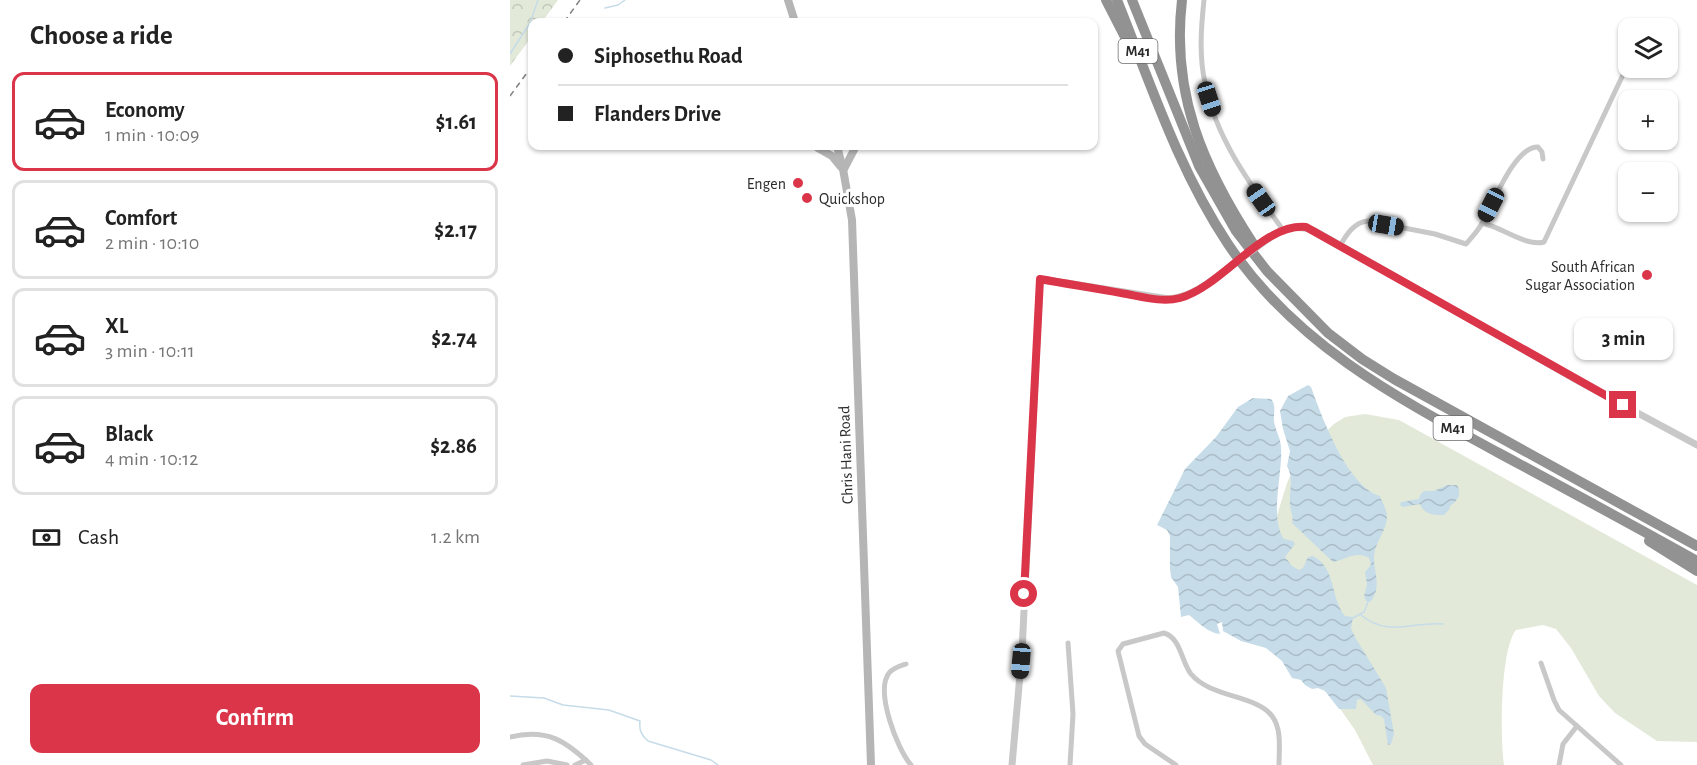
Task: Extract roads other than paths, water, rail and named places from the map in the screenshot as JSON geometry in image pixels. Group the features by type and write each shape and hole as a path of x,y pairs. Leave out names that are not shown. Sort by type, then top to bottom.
{"highway":[{"path":"1106,0 1158,102"},
{"name":"M41","path":"1117,0 1200,198 1227,242 1253,276 1300,326 1353,369 1423,412 1697,561"},
{"name":"M41","path":"1132,0 1199,166 1236,231 1256,260 1328,333 1362,359 1394,379 1697,546"},
{"path":"1182,0 1180,62 1183,86 1195,128 1228,202 1275,278"},
{"path":"1551,482 1697,571"},
{"path":"1589,486 1697,538"}],"main road":[{"path":"788,0 794,18"},
{"path":"822,150 832,156 843,169 853,150"},
{"name":"Chris Hani Road","path":"838,150 852,220 872,765"}],"street":[{"path":"1204,0 1201,31 1202,59 1204,82 1211,107 1237,162 1283,230"},
{"path":"1482,223 1499,228 1530,243 1544,242 1621,78"},
{"path":"1340,246 1347,234 1362,222 1435,234 1466,244 1482,223 1503,181 1524,152 1530,147 1538,147 1543,159"},
{"path":"1012,765 1022,652 1040,279 1169,299 1188,295 1198,290 1283,230 1290,227 1306,227 1580,382 1697,445"},
{"path":"1176,765 1145,744 1139,735 1118,651 1123,644 1164,633 1175,640 1188,670 1198,680 1210,688 1263,708 1272,715 1278,732 1279,765"},
{"path":"1068,643 1073,714 1070,765"},
{"path":"1541,663 1556,706 1620,765"},
{"path":"906,664 891,671 885,686 892,731 903,755 911,765"},
{"path":"1559,765 1563,744 1577,726"},
{"path":"510,737 527,734 550,736 569,745 591,765"},
{"path":"523,765 546,760 567,765"},
{"path":"575,765 586,760"}],"water":[{"path":"1308,385 1311,387 1337,449 1357,479 1368,490 1380,496 1386,512 1386,525 1374,556 1377,585 1370,602 1366,601 1364,596 1367,585 1365,572 1371,565 1369,558 1355,555 1333,562 1292,523 1291,480 1287,466 1290,451 1280,411 1288,396"},
{"path":"1253,398 1271,399 1274,404 1274,421 1281,448 1277,519 1284,539 1293,541 1295,544 1285,557 1292,566 1299,570 1303,568 1308,557 1313,556 1326,568 1340,609 1345,616 1353,617 1351,628 1355,637 1386,688 1394,734 1391,744 1388,745 1384,719 1376,715 1361,699 1357,700 1356,709 1339,709 1325,691 1318,688 1312,689 1301,680 1292,678 1282,661 1266,648 1241,641 1223,631 1222,622 1217,624 1220,634 1207,629 1189,615 1181,617 1178,587 1171,577 1170,536 1167,530 1157,525 1185,469 1216,437 1238,407"},
{"path":"1447,485 1457,485 1459,494 1444,515 1427,512 1420,504 1403,507 1400,505 1401,502 1419,499 1424,491 1434,491"}],"waterway":[{"path":"532,18 538,0"},
{"path":"605,8 618,5 625,0"},
{"path":"510,54 528,26"},
{"path":"1353,618 1364,612 1368,602"},
{"path":"1361,615 1381,626 1443,624"},
{"path":"510,696 544,698 563,705 609,710 640,721 641,732 648,741 711,760 718,765"}],"railway":[{"path":"567,18 580,0"},
{"path":"510,96 528,71"}],"place":[{"name":"Engen","path":"798,183"},
{"name":"Quickshop","path":"807,198"},
{"name":"South African Sugar Association","path":"1647,275"}]}
